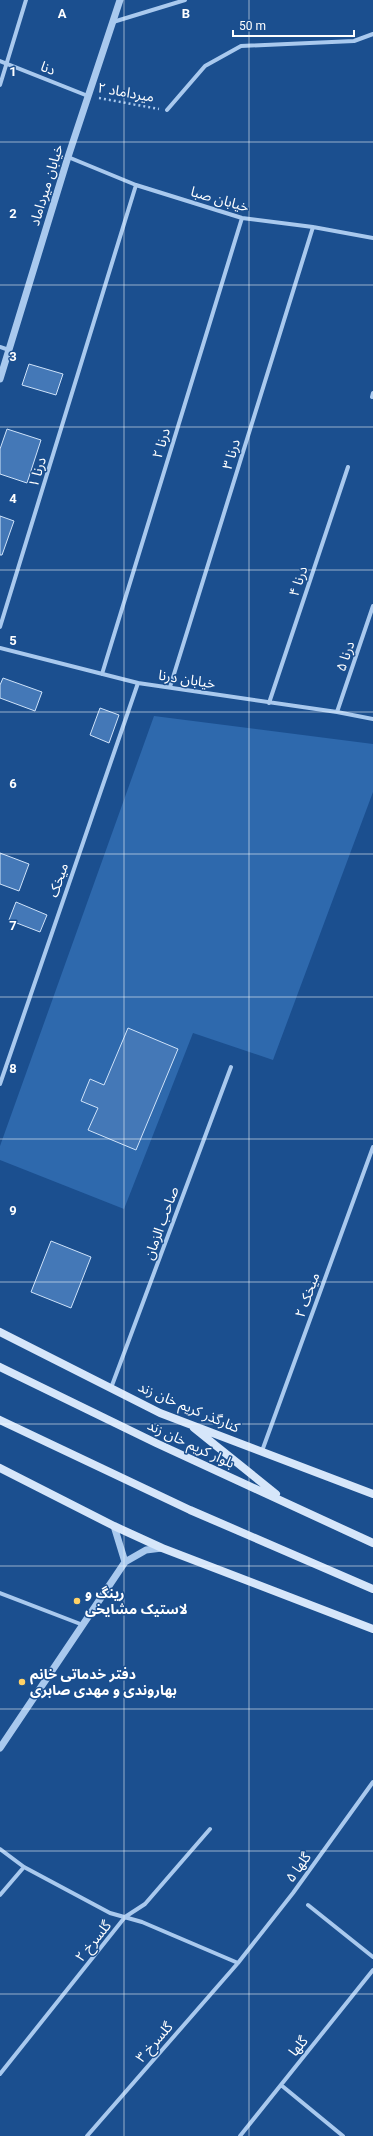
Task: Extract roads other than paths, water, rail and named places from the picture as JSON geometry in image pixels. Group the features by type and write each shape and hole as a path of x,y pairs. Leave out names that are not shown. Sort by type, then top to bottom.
{"main road":[{"name":"کنارگذر کریم خان زند","path":"0,1332 160,1413 373,1494"},
{"name":"بلوار کریم خان زند","path":"0,1368 156,1443 373,1543"},
{"path":"0,1420 190,1510 373,1589"},
{"path":"188,1423 286,1502"},
{"path":"0,1468 114,1526 162,1548 373,1628"}],"street":[{"path":"0,85 26,0"},
{"name":"خیابان میرداماد","path":"0,379 68,157 120,0"},
{"path":"113,22 185,0"},
{"name":"میرداماد ۲","path":"167,110 205,66 241,46 354,40 373,34"},
{"name":"دنا","path":"0,61 88,96"},
{"name":"خیابان صبا","path":"68,157 136,185 242,218 314,227 373,238"},
{"name":"درنا ۱","path":"0,627 95,324 136,185"},
{"name":"درنا ۲","path":"102,674 242,218"},
{"name":"درنا ۳","path":"170,687 314,227"},
{"path":"0,347 9,350"},
{"name":"درنا ۴","path":"269,703 348,467"},
{"name":"درنا ۵","path":"337,712 373,606"},
{"name":"خیابان درنا","path":"0,648 138,683 337,712 373,719"},
{"name":"میخک","path":"0,1084 138,683"},
{"name":"صاحب الزمان","path":"111,1388 231,1067"},
{"name":"میخک ۲","path":"262,1451 373,1147"},
{"path":"114,1526 126,1562"},
{"path":"0,1748 126,1562 146,1550 162,1548"},
{"path":"0,1593 83,1625"},
{"name":"گلها ۵","path":"238,1963 293,1893 373,1782"},
{"name":"گلسرخ ۲","path":"0,2074 125,1917 145,1904 210,1829"},
{"path":"0,1849 24,1867 110,1913 142,1922 238,1963"},
{"path":"0,1894 24,1867"},
{"path":"308,1905 373,1957"},
{"name":"گلسرخ ۳","path":"87,2136 238,1963"},
{"name":"گلها","path":"240,2136 373,1970"},
{"path":"281,2085 340,2135"}],"place":[{"name":"رینگ و لاستیک مشایخی","path":"77,1601"},
{"name":"دفتر خدماتی خانم بهاروندی و مهدی صابری","path":"22,1682"}]}
